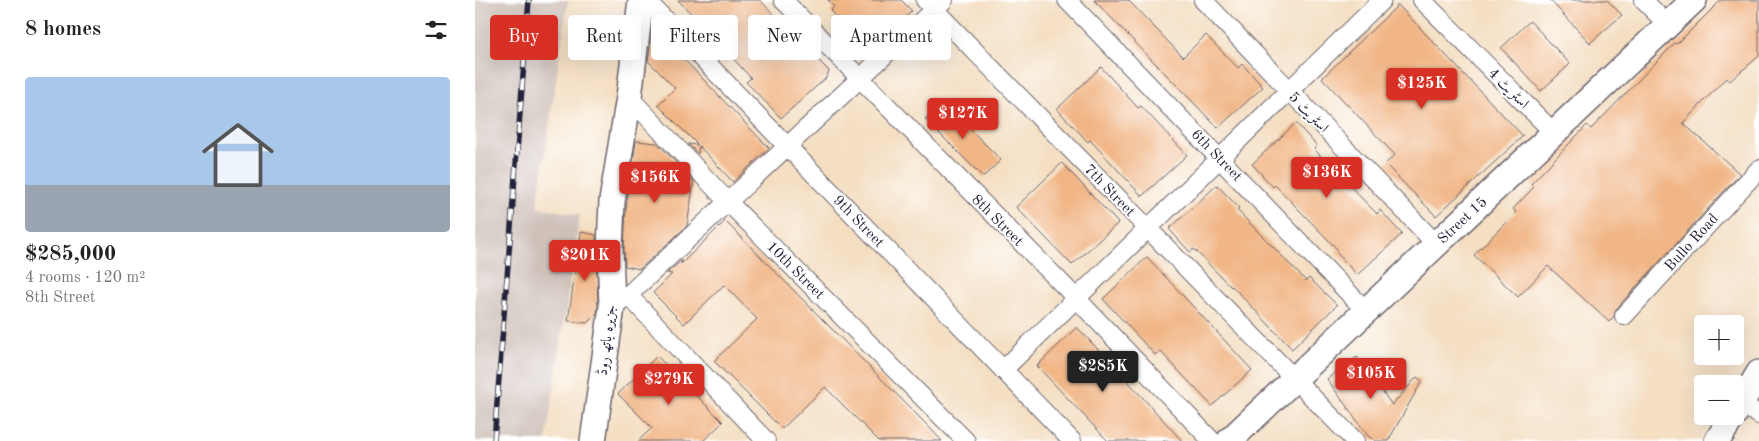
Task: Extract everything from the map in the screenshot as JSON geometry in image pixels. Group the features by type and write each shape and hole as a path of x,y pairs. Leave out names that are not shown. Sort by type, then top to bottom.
{"street":[{"name":"جزیرہ باتھ روڈ","path":"593,441 620,301 609,249 612,201 629,97 641,0"},
{"name":"9th Street","path":"646,0 1072,441"},
{"name":"8th Street","path":"783,0 1076,298 1212,441"},
{"name":"6th Street","path":"1067,0 1366,311"},
{"name":"اسٹریٹ 5","path":"1203,0 1436,244"},
{"path":"1003,370 1382,0"},
{"name":"اسٹریٹ 4","path":"1422,0 1554,133"},
{"path":"1643,0 1668,25"},
{"name":"Street 15","path":"1229,441 1695,0"},
{"path":"766,441 620,301 859,79 935,3"},
{"name":"7th Street","path":"935,3 1147,229 1355,441"},
{"name":"10th Street","path":"629,97 728,202 966,441"},
{"name":"Bullo Road","path":"1624,316 1759,169"},
{"path":"1744,407 1759,373"},
{"path":"1717,441 1731,425"}],"shaded area":[{"path":"475,0 568,0 537,207 580,215 546,441 475,441"}],"building":[{"path":"678,0 760,0 775,15 748,15 748,60 818,60 829,71 826,78 781,118 746,82 751,78 734,60 738,60 738,15 692,15"},
{"path":"828,0 901,0 912,11 908,15 834,15 830,11 834,7"},
{"path":"1094,0 1128,0 1183,57 1206,35 1238,68 1242,64 1263,87 1218,128"},
{"path":"1550,0 1607,0 1622,15 1590,43"},
{"path":"1721,0 1759,0 1759,56 1730,81 1726,78 1683,123 1740,174 1616,309 1614,316 1609,322 1548,266 1518,297 1474,255 1516,212 1513,209 1534,187 1531,184 1587,125 1591,129 1675,43 1677,44"},
{"path":"1398,5 1523,136 1436,216 1385,164 1395,155 1322,78"},
{"path":"1530,21 1570,64 1541,91 1501,48"},
{"path":"651,41 651,60 685,60 769,148 733,182 699,146 698,154 688,144 698,145 658,105 675,88 648,61"},
{"path":"1101,67 1138,108 1141,106 1187,155 1142,196 1090,140 1088,142 1057,109"},
{"path":"943,102 1001,160 983,177 925,119"},
{"path":"1296,123 1317,146 1314,149 1377,214 1380,210 1402,234 1357,275 1336,252 1338,250 1252,164"},
{"path":"636,141 657,143 694,181 687,226 640,269 625,266 624,249 626,209"},
{"path":"1062,163 1118,223 1072,265 1016,207"},
{"path":"1217,185 1239,208 1237,210 1306,281 1309,278 1337,305 1292,349 1232,286 1194,249 1190,252 1169,229"},
{"path":"725,221 942,441 879,441 825,387 782,429 714,361 757,319 724,285 684,324 653,293 672,274 667,273 682,260 681,264"},
{"path":"581,232 596,235 598,306 597,313 587,323 568,321"},
{"path":"1147,257 1252,370 1212,406 1160,351 1155,355 1103,299"},
{"path":"1077,327 1182,441 1108,441 1037,366"},
{"path":"657,356 723,422 703,441 638,441 652,428 618,394"},
{"path":"1357,357 1392,405 1417,377 1422,381 1388,441 1376,441 1368,436 1327,379"}],"railway":[{"path":"494,441 529,0"}]}
